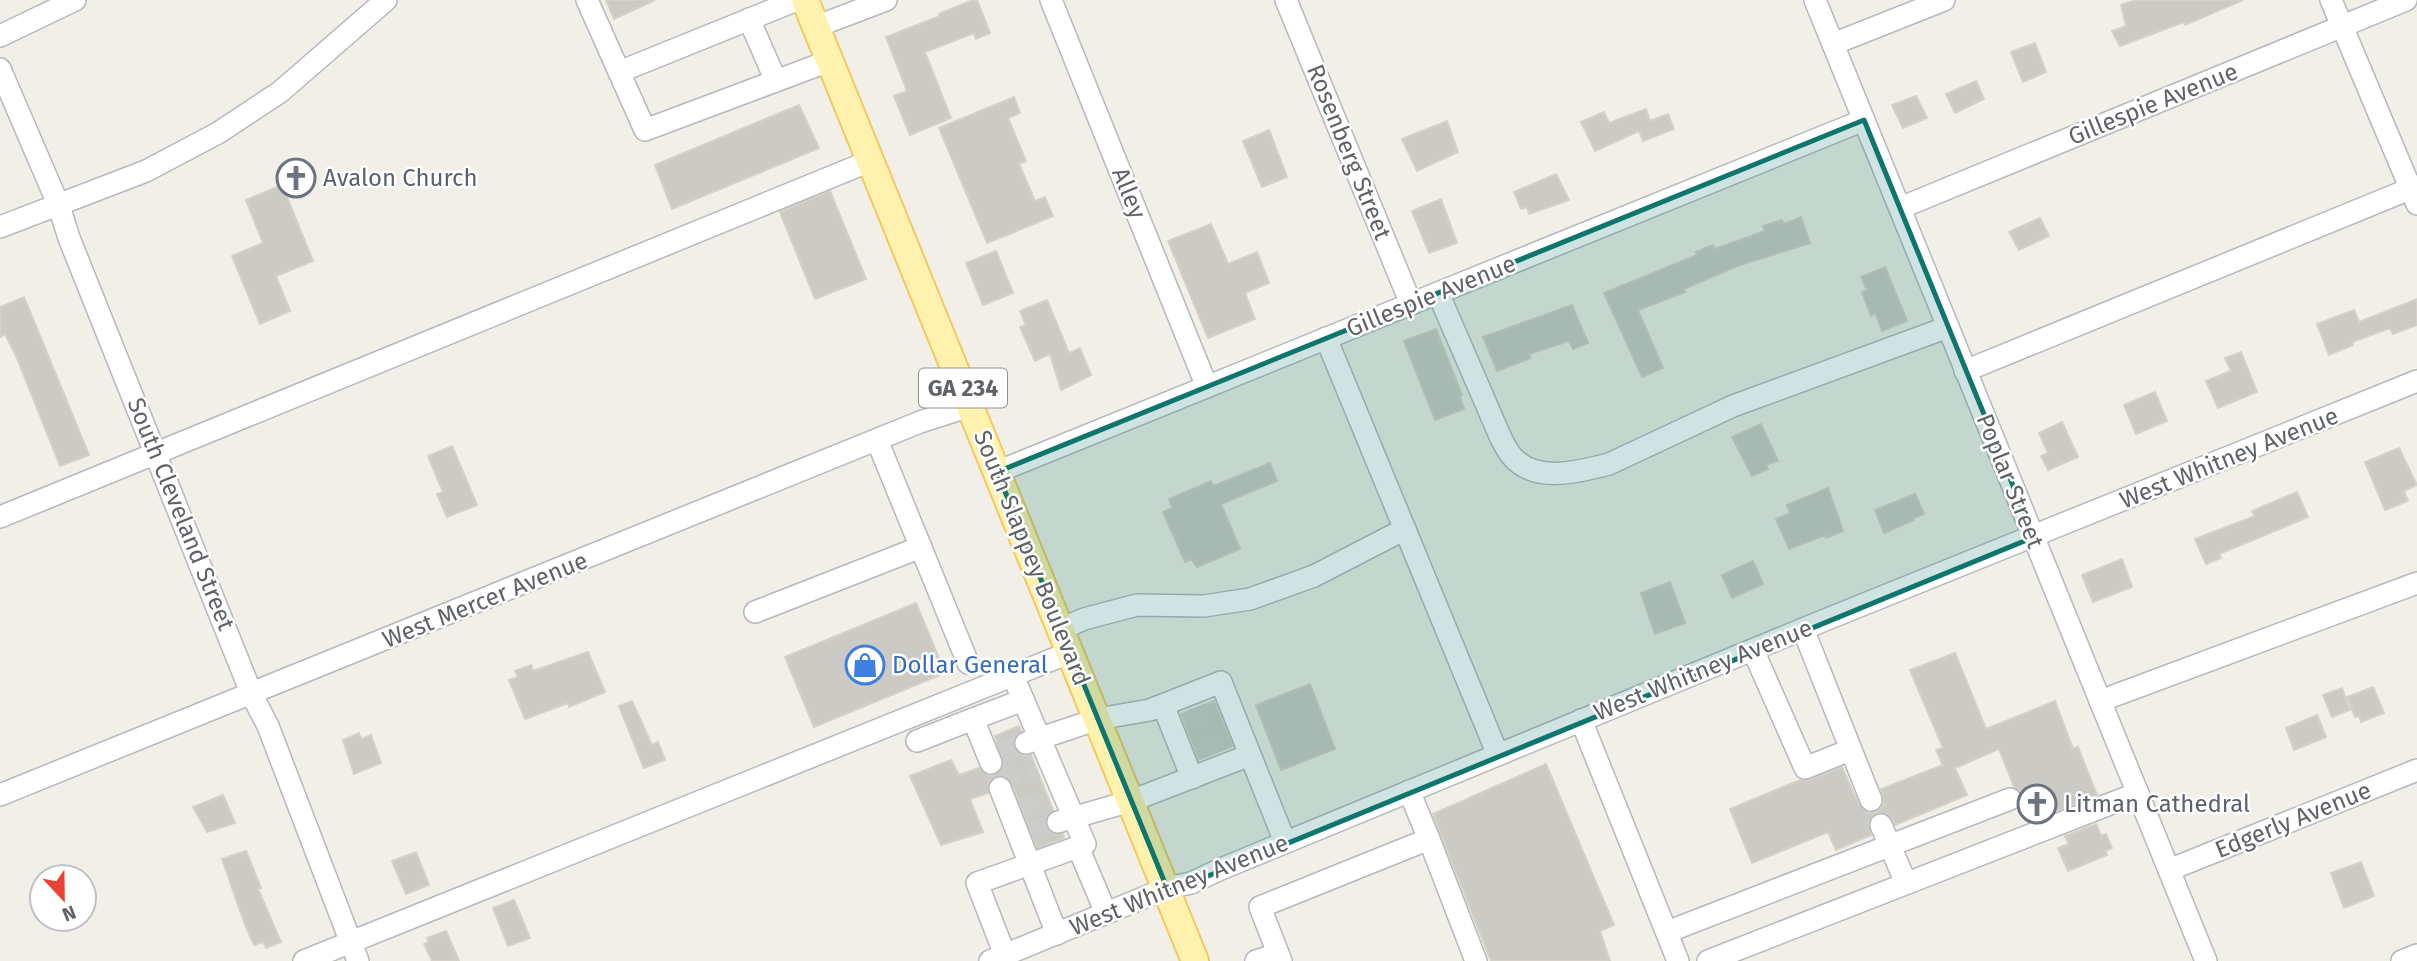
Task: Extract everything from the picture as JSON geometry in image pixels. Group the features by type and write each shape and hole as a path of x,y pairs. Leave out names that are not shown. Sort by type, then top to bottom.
{"main road":[{"name":"South Slappey Boulevard","path":"805,0 1195,961"}],"street":[{"path":"0,36 75,0"},
{"path":"0,228 146,171 218,133 280,92 386,0"},
{"path":"587,0 645,130 829,61"},
{"path":"619,72 797,0"},
{"path":"815,27 886,0"},
{"name":"Alley","path":"1051,0 1208,387"},
{"name":"Rosenberg Street","path":"1286,0 1411,304"},
{"name":"Poplar Street","path":"1815,0 2206,961"},
{"path":"1833,44 1944,0"},
{"path":"1965,371 2415,193 2331,0"},
{"name":"Gillespie Avenue","path":"1900,208 2406,0"},
{"path":"749,19 776,81"},
{"name":"South Cleveland Street","path":"0,69 59,206 252,695 268,726 354,952"},
{"name":"Gillespie Avenue","path":"997,472 1864,120"},
{"path":"0,517 870,162"},
{"path":"1438,293 1511,457 1526,468 1544,474 1588,470 1609,464 1733,406 1948,327"},
{"path":"1326,338 1498,755"},
{"name":"West Whitney Avenue","path":"998,958 1167,888 1191,883 1803,629 2417,381"},
{"name":"West Mercer Avenue","path":"0,795 877,440 970,406"},
{"path":"877,440 968,663"},
{"path":"304,961 354,952 1013,676 1066,640 1084,620 1138,605 1204,606 1250,599 1314,576 1405,529"},
{"path":"755,612 921,547"},
{"path":"2100,701 2417,583"},
{"path":"1803,629 1871,800"},
{"path":"1753,650 1805,768 1850,750"},
{"path":"998,958 978,883 1085,844 1065,819 1032,741 1023,700 1013,676"},
{"path":"1032,741 1098,719 1194,701 1221,682 1285,842"},
{"path":"917,741 1023,700"},
{"path":"1163,705 1192,778"},
{"path":"974,719 993,758"},
{"path":"1581,720 1678,961"},
{"path":"1065,819 1131,801 1192,778 1219,760 1250,755"},
{"name":"Edgerly Avenue","path":"2169,870 2417,770"},
{"path":"1000,788 1016,812 1025,835 1030,863 1057,934"},
{"path":"1409,791 1476,961"},
{"path":"1708,961 2138,793"},
{"path":"1667,932 2010,799"},
{"path":"1881,825 1906,883"},
{"path":"1255,961 1280,957 1260,907 1429,839"},
{"path":"1078,847 1106,913"},
{"path":"2402,961 2417,955"}],"highlighted area":[{"path":"1864,120 2034,537 1191,883 1167,888 997,472"}],"building":[{"path":"606,0 655,0 614,19"},
{"path":"977,0 990,33 976,39 974,33 925,52 951,118 910,135 894,96 907,91 886,37"},
{"path":"2136,0 2243,0 2185,25 2184,22 2120,46 2112,31 2126,26 2121,5"},
{"path":"2035,43 2046,72 2023,82 2011,52"},
{"path":"1976,81 1984,99 1955,113 1946,94"},
{"path":"1916,96 1927,118 1903,128 1892,105"},
{"path":"1014,97 1020,113 1008,118 1026,161 1019,164 1035,201 1045,197 1053,216 987,243 939,128"},
{"path":"799,105 819,148 672,209 655,165"},
{"path":"1646,109 1650,121 1668,114 1674,129 1643,141 1639,131 1595,151 1581,122 1604,112 1609,123"},
{"path":"1447,121 1458,152 1417,171 1402,139"},
{"path":"1269,130 1287,177 1262,187 1243,141"},
{"path":"1556,174 1569,200 1529,214 1527,207 1521,209 1514,192"},
{"path":"282,185 313,261 276,276 290,311 260,324 232,256 263,243 246,200"},
{"path":"830,191 866,279 815,299 780,212"},
{"path":"1441,199 1457,243 1429,253 1412,211"},
{"path":"1801,217 1810,243 1737,266 1684,289 1685,292 1638,310 1663,368 1642,377 1604,293 1697,255 1696,252 1713,245 1715,249 1765,231 1763,226 1782,220 1784,224"},
{"path":"2040,218 2049,236 2019,250 2009,232"},
{"path":"1211,224 1228,264 1257,252 1269,283 1245,293 1255,319 1208,338 1168,241"},
{"path":"996,251 1013,293 983,305 966,263"},
{"path":"1885,267 1907,321 1882,331 1875,313 1871,316 1862,292 1867,290 1861,277"},
{"path":"24,297 89,455 60,466 16,356 5,334 0,337 0,307"},
{"path":"2417,299 2417,325 2393,334 2390,328 2352,342 2353,345 2329,355 2317,324 2354,310 2359,322"},
{"path":"1047,300 1069,353 1080,348 1091,375 1061,390 1050,354 1035,361 1020,327 1026,325 1020,311"},
{"path":"1572,305 1588,343 1573,349 1569,341 1529,354 1531,358 1497,371 1483,337"},
{"path":"1436,329 1462,395 1460,397 1464,409 1435,420 1404,341"},
{"path":"2241,352 2257,392 2218,408 2206,381 2231,371 2225,358"},
{"path":"2155,392 2167,421 2136,434 2124,405"},
{"path":"2062,422 2078,457 2048,470 2041,456 2048,453 2039,433"},
{"path":"1761,424 1778,461 1766,465 1768,469 1752,476 1732,437"},
{"path":"452,446 477,505 447,517 437,494 443,492 428,456"},
{"path":"2399,448 2417,485 2404,491 2408,501 2385,510 2365,462"},
{"path":"1270,463 1277,481 1221,504 1240,549 1197,567 1191,559 1185,562 1163,512 1172,508 1169,499 1211,481 1213,486"},
{"path":"1828,488 1843,531 1789,549 1776,519 1790,513 1787,505"},
{"path":"2297,492 2308,517 2219,554 2221,558 2206,564 2195,539 2255,516 2252,511"},
{"path":"1915,494 1924,514 1884,533 1875,510"},
{"path":"2122,559 2132,587 2093,602 2082,575"},
{"path":"1753,561 1763,584 1732,598 1722,575"},
{"path":"1670,582 1685,623 1655,634 1641,593"},
{"name":"Dollar General","path":"916,603 945,673 814,727 785,657"},
{"path":"588,652 605,692 569,707 568,703 525,719 509,680 518,677 515,671 531,665 533,671"},
{"path":"1955,653 1986,729 2055,701 2073,749 2078,747 2097,795 2028,822 2021,805 2022,794 2014,787 1999,749 1955,768 1967,795 1895,825 1888,814 1876,813 1868,823 1871,835 1836,850 1828,832 1752,863 1730,809 1800,780 1810,780 1842,767 1859,805 1868,813 1875,812 1881,809 1884,803 1881,789 1943,765 1936,750 1943,748 1910,670"},
{"path":"1310,684 1335,749 1281,770 1256,705"},
{"path":"2373,687 2384,713 2361,722 2359,716 2355,717 2347,697"},
{"path":"2342,688 2350,710 2332,717 2323,695"},
{"path":"632,701 652,745 658,742 665,760 644,768 619,706"},
{"path":"1214,701 1233,746 1199,760 1181,714"},
{"path":"2317,715 2326,737 2294,750 2286,728"},
{"path":"1019,726 1021,731 1013,740 1014,748 1023,756 1031,755 1053,810 1046,818 1046,826 1049,832 1063,834 1064,838 1037,848 1012,783 1008,777 1001,775 989,780 988,793 970,799 983,832 941,845 910,776 951,760 959,775 979,768 989,776 997,775 1004,764 995,736"},
{"path":"359,733 361,739 371,735 381,763 354,774 343,740"},
{"path":"1546,764 1614,925 1600,931 1610,961 1491,961 1433,814"},
{"path":"223,795 235,823 207,832 193,807"},
{"path":"2096,824 2101,836 2106,834 2112,848 2105,851 2107,855 2068,871 2058,848 2069,844 2065,836"},
{"path":"246,851 261,888 258,889 281,942 266,948 263,942 254,945 222,859"},
{"path":"416,852 429,885 406,894 392,861"},
{"path":"2361,862 2374,896 2344,908 2331,873"},
{"path":"514,900 530,938 508,946 493,908"},
{"path":"446,931 459,961 432,961 424,944 429,942 427,938"}],"tunnel":[{"path":"1197,707 1216,753"},
{"path":"1000,753 1026,743"},
{"path":"997,780 1035,766"},
{"path":"1022,810 1049,799"},
{"path":"1031,833 1058,822"}],"place":[{"name":"Avalon Church","path":"296,178"},
{"name":"Dollar General","path":"865,665"},
{"name":"Litman Cathedral","path":"2037,804"}]}
